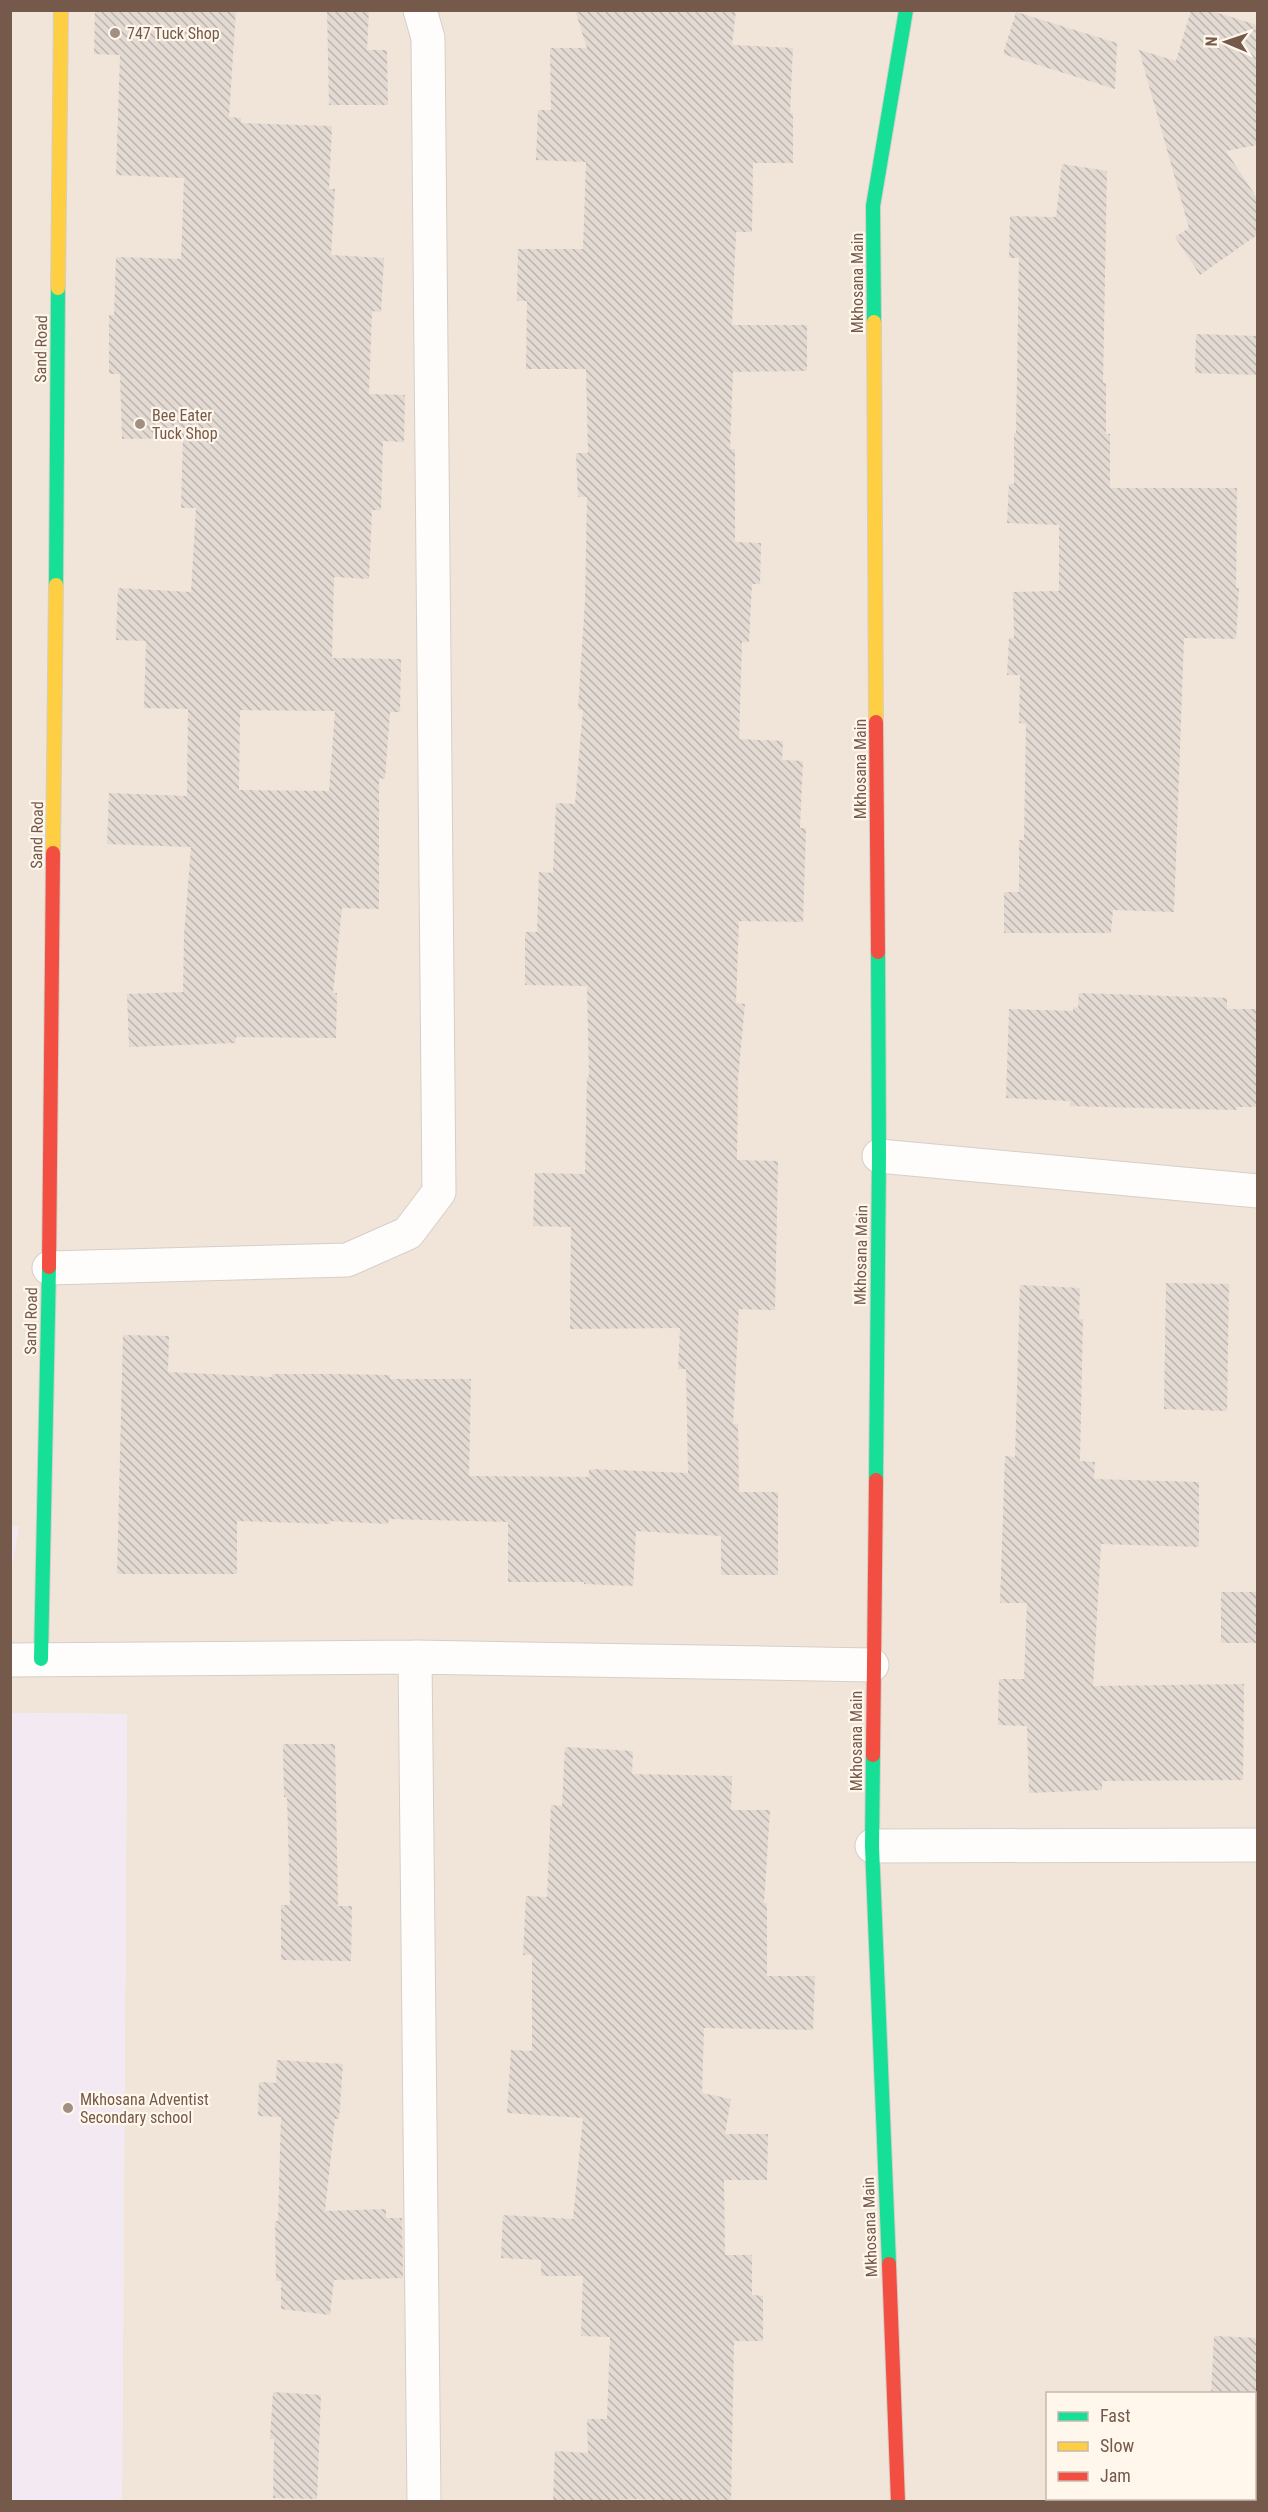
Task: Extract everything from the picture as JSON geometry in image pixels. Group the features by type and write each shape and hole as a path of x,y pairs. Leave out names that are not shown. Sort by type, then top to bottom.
{"street":[{"name":"Sand Road","path":"26,1660 49,1268 61,10"},
{"path":"49,1268 347,1260 408,1233 439,1192 428,38 420,10"},
{"name":"Mkhosana Main","path":"898,2502 872,1846 872,1665 879,1156 873,206 906,10"},
{"path":"879,1156 1257,1191"},
{"path":"415,1658 424,2502"},
{"path":"26,1660 415,1658 872,1665"},
{"path":"872,1846 1257,1845"}],"shaded area":[{"path":"11,11 1257,11 1257,2501 122,2501 127,1714 11,1713"},
{"path":"10,1526 19,1526 11,1575"},
{"name":"Mkhosana Adventist Secondary school","path":"11,1713 127,1714 122,2501 11,2501"}],"building":[{"path":"184,10 236,10 229,117 241,118 241,123 332,126 329,189 335,189 331,255 384,258 381,312 372,311 369,394 405,395 404,442 383,441 381,510 372,510 369,579 334,577 332,658 401,659 400,712 390,712 385,779 379,778 379,909 342,908 333,993 337,993 336,1038 236,1037 236,1043 129,1047 127,994 183,992 184,935 191,847 107,844 109,793 187,796 188,709 144,708 146,641 116,640 118,588 191,592 196,508 181,508 183,438 122,439 120,374 109,374 109,315 114,315 116,257 181,259 184,178 116,175 120,55 94,54 95,11 184,12","holes":["240,710 335,711 329,791 239,790"]},
{"path":"327,10 369,10 367,50 387,50 388,105 329,105"},
{"path":"575,10 736,10 732,45 793,48 790,113 793,113 793,163 753,163 752,232 736,232 732,325 807,325 807,371 733,372 730,449 735,449 735,542 761,543 760,584 752,584 749,642 742,642 739,739 783,741 782,760 803,761 800,828 806,828 803,922 739,921 736,1003 745,1004 738,1079 737,1160 778,1161 775,1310 739,1309 733,1424 738,1424 739,1492 778,1492 778,1575 721,1575 721,1536 636,1531 633,1586 584,1584 584,1582 508,1582 508,1522 389,1519 388,1524 330,1521 330,1524 237,1521 237,1574 117,1574 123,1335 169,1336 168,1372 272,1377 272,1374 330,1374 390,1375 390,1379 471,1379 469,1476 589,1477 589,1469 688,1473 686,1369 678,1369 680,1328 570,1329 571,1227 533,1226 535,1173 585,1174 587,1077 589,1077 587,986 525,985 525,932 537,932 539,872 553,873 556,803 575,804 583,710 578,709 585,601 587,497 578,497 576,453 588,453 586,369 526,369 527,301 517,301 518,249 583,249 586,162 536,160 538,110 551,110 550,48 587,48"},
{"path":"1191,10 1208,10 1257,25 1257,145 1226,151 1257,198 1257,235 1200,275 1175,237 1189,228 1139,50 1176,61"},
{"path":"1016,12 1117,43 1115,89 1003,54"},
{"path":"1062,164 1107,171 1103,383 1106,383 1106,434 1110,434 1110,488 1237,488 1236,588 1239,588 1236,639 1184,638 1174,912 1113,910 1111,933 1004,933 1004,892 1019,892 1019,840 1024,840 1026,724 1019,723 1020,675 1007,675 1009,638 1014,638 1013,592 1059,591 1059,525 1007,523 1009,484 1014,484 1019,258 1009,258 1010,216 1056,217"},
{"path":"1196,334 1257,336 1257,375 1195,373"},
{"path":"1079,993 1227,998 1227,1009 1257,1009 1257,1107 1236,1107 1236,1110 1070,1106 1070,1101 1006,1098 1009,1009 1073,1011 1073,1007 1078,1008"},
{"path":"1166,1283 1229,1284 1227,1411 1164,1409"},
{"path":"1020,1285 1080,1288 1079,1319 1083,1319 1080,1461 1095,1462 1094,1479 1199,1482 1199,1547 1101,1544 1093,1686 1244,1684 1243,1780 1102,1781 1102,1790 1029,1793 1027,1726 998,1725 999,1679 1024,1679 1027,1603 1000,1603 1005,1456 1015,1457"},
{"path":"1221,1592 1257,1592 1257,1643 1221,1643"},
{"path":"283,1744 335,1744 338,1906 352,1906 351,1961 281,1960 281,1905 290,1905"},
{"path":"565,1747 633,1751 632,1774 732,1776 731,1810 770,1810 764,1903 767,1903 767,1976 815,1976 813,2030 704,2028 702,2093 731,2099 725,2134 768,2134 767,2180 724,2180 725,2255 752,2255 752,2295 763,2296 763,2341 734,2341 731,2502 637,2499 553,2502 555,2451 588,2453 587,2419 607,2419 610,2337 581,2336 583,2276 541,2276 541,2260 501,2258 503,2215 573,2219 583,2118 507,2113 511,2050 532,2051 532,1955 523,1955 526,1896 547,1897 551,1805 562,1806"},
{"path":"277,2060 343,2064 339,2119 335,2119 325,2211 386,2209 386,2218 402,2218 403,2278 334,2280 330,2315 281,2309 281,2281 276,2281 275,2221 278,2221 281,2117 258,2116 259,2082 276,2083"},
{"path":"1214,2336 1257,2338 1257,2394 1256,2392 1211,2392"},
{"path":"273,2392 321,2395 317,2499 273,2498 274,2439 270,2439"}],"traffic: fast":[{"path":"874,322 873,206 906,10"},
{"path":"56,585 58,288"},
{"path":"876,1480 878,952"},
{"path":"41,1659 49,1267"},
{"path":"873,1755 872,1846 889,2264"}],"traffic: slow":[{"path":"58,288 61,10"},
{"path":"874,322 876,722"},
{"path":"53,853 56,585"}],"traffic: jam":[{"path":"876,722 878,952"},
{"path":"49,1267 53,853"},
{"path":"873,1755 876,1480"},
{"path":"889,2264 898,2502"}],"place":[{"name":"747 Tuck Shop","path":"115,33"},
{"name":"Bee Eater Tuck Shop","path":"140,424"},
{"name":"Mkhosana Adventist Secondary school","path":"68,2108"}]}
